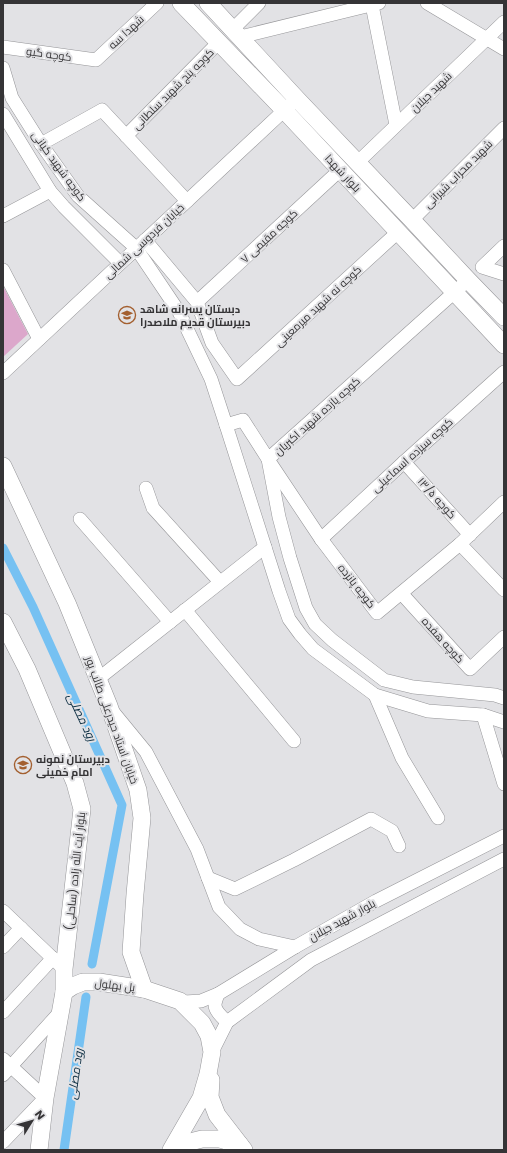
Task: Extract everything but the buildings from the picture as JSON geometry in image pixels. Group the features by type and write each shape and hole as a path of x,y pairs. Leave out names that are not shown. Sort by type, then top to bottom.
{"main road":[{"name":"بلوار شهدا","path":"181,3 220,42 504,345"},
{"name":"بلوار شهدا","path":"208,3 504,317"},
{"name":"خیابان استاد حیدرعلی طالب پور","path":"3,466 68,603 109,706 138,790 142,818 131,952 144,989"},
{"name":"بلوار آیت الله زاده (ساحلی)","path":"3,622 30,676 75,783 82,809 59,964 64,992 45,1098 39,1150"},
{"name":"پل بهلول","path":"64,992 83,982 99,982 144,989 180,1001"},
{"path":"180,1001 202,1023 209,1036 212,1052 210,1097 217,1115 242,1148"},
{"path":"172,1150 201,1098 208,1074 212,1052"},
{"path":"172,1150 186,1143 202,1139 220,1139 242,1148"}],"street":[{"name":"شهدا سه","path":"96,60 157,3"},
{"path":"237,33 259,3"},
{"path":"428,3 504,49"},
{"path":"237,33 376,4 396,126"},
{"name":"شهید جیلان","path":"358,162 504,22"},
{"name":"کوچه پنج شهید سلطانی","path":"126,136 220,42"},
{"name":"کوچه گیو","path":"3,47 96,60"},
{"name":"کوچه شهید کیانی","path":"3,68 12,98 41,144 78,196 141,244"},
{"name":"خیابان فردوسی شمالی","path":"3,372 297,99"},
{"path":"41,144 102,110 187,201"},
{"path":"3,114 50,191 120,263"},
{"name":"شهید محراب شیرانی","path":"412,220 504,128"},
{"name":"کوچه مقیمی ۷","path":"197,302 340,170"},
{"path":"3,216 50,191"},
{"name":"کوچه نه شهید میرمعینی","path":"197,302 212,343 237,379 398,232"},
{"path":"141,244 197,302"},
{"path":"141,244 179,312 211,379 278,592 289,618 300,634 313,649 375,695 428,711 482,716 504,722"},
{"path":"504,246 482,267 504,274"},
{"path":"3,270 39,339"},
{"name":"کوچه یازده شهید اکبریان","path":"226,425 243,420 268,460 468,280"},
{"name":"کوچه سیزده اسماعیلی","path":"321,539 504,372"},
{"path":"268,460 279,517 290,558 306,608 315,624 332,640 384,680 413,687 495,695 504,698"},
{"name":"کوچه پانزده","path":"268,460 321,539 378,613 465,539 504,502"},
{"name":"کوچه ۱۳/۵","path":"404,462 504,590"},
{"path":"146,488 154,508 220,582"},
{"path":"80,519 170,622"},
{"path":"98,679 265,547"},
{"name":"کوچه هفده","path":"402,594 470,669 504,637"},
{"path":"185,610 294,741"},
{"path":"375,695 402,758 438,818"},
{"path":"109,706 146,752 197,849 219,907 240,929 259,939 294,947"},
{"path":"482,716 504,784"},
{"path":"208,878 235,889 294,860 371,819 392,831 399,846"},
{"name":"بلوار شهید جیلان","path":"180,1001 201,1001 218,994 294,947 376,901 504,836"},
{"name":"بلوار شهید جیلان","path":"212,1052 227,1022 311,960 504,858"},
{"path":"3,911 59,964 3,1012"},
{"path":"3,947 21,928"},
{"path":"218,994 215,1005 221,1016 227,1022"},
{"path":"3,1142 45,1098 6,1067 60,1012"}],"shaded area":[{"path":"3,286 28,334 3,357"}],"waterway":[{"name":"رود مصلی","path":"3,548 33,607 122,805 92,964"},
{"name":"رود مصلی","path":"64,1150 86,997"}],"place":[{"name":"دبستان پسرانه شاهد دبیرستان قدیم ملاصدرا","path":"127,315"},
{"name":"دبیرستان نمونه امام خمینی","path":"23,765"}]}
